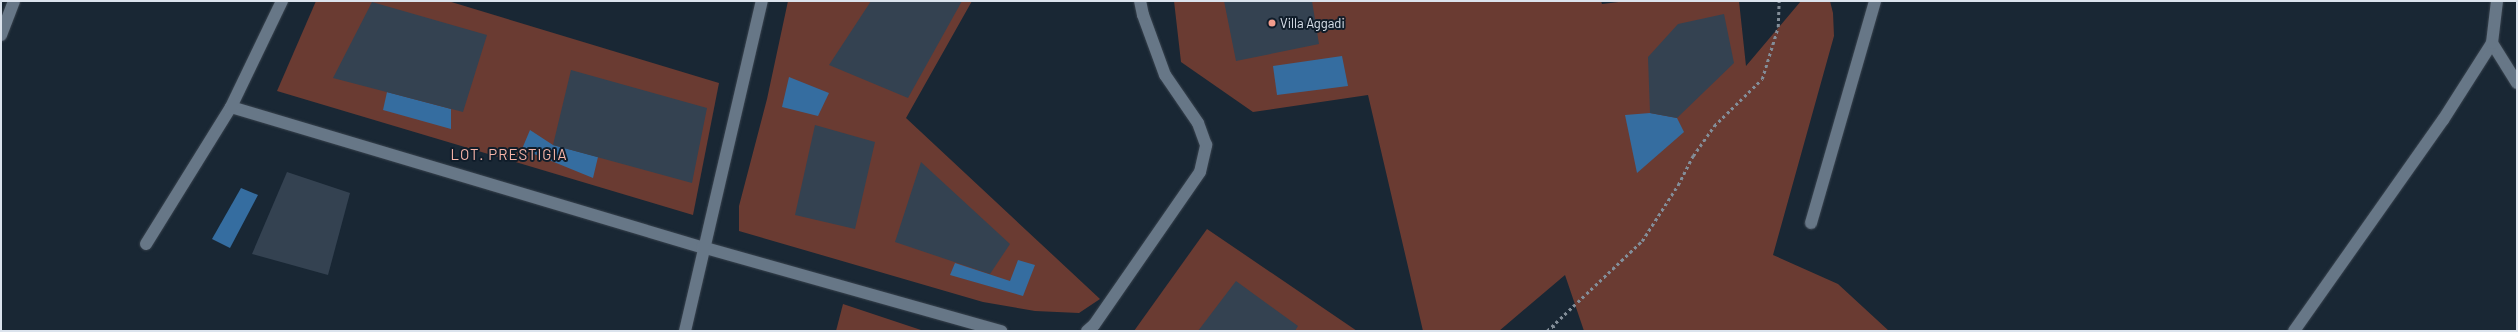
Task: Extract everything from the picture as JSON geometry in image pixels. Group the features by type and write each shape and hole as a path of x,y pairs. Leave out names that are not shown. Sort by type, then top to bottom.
{"street":[{"path":"1,35 14,1"},
{"path":"146,244 231,107 282,1"},
{"path":"684,331 702,247 762,1"},
{"path":"1087,331 1094,325 1200,172 1206,145 1198,123 1166,75 1143,15 1140,1"},
{"path":"2300,328 2443,120 2492,43 2497,1"},
{"path":"1811,223 1878,3"},
{"path":"2492,43 2517,83"},
{"path":"231,107 702,247 1001,331"}],"path":[{"path":"1547,331 1642,241 1678,185 1693,156 1714,126 1762,79 1778,27 1779,1"},
{"path":"1554,325 1556,331"}],"shaded area":[{"path":"316,1 448,1 719,83 693,215 277,91"},
{"path":"788,1 972,1 906,118 1100,299 1079,313 1035,311 983,302 739,231 739,206 767,99"},
{"path":"1174,1 1601,1 1602,4 1627,1 1739,1 1746,66 1801,1 1830,1 1833,13 1834,36 1773,255 1838,284 1889,331 1584,331 1565,275 1499,331 1423,331 1368,95 1253,112 1181,62"},
{"path":"1207,229 1357,331 1134,331"},
{"path":"843,304 924,331 836,331"}],"water":[{"path":"1342,56 1348,86 1277,95 1273,66"},
{"path":"789,77 829,93 818,116 782,107"},
{"path":"387,92 451,109 451,129 383,110"},
{"path":"1650,113 1677,118 1684,132 1637,173 1625,115"},
{"path":"530,130 553,145 598,157 593,178 522,149"},
{"path":"241,188 258,195 230,248 212,239"},
{"path":"1018,260 1035,265 1023,296 950,275 955,263 1010,281"}],"building":[{"path":"871,1 962,1 908,98 829,65"},
{"name":"Villa Aggadi","path":"1224,1 1312,1 1319,44 1236,61"},
{"path":"372,2 487,35 463,112 333,78"},
{"path":"1724,14 1734,63 1677,118 1650,113 1648,57 1678,24"},
{"path":"571,70 707,108 692,183 553,145"},
{"path":"815,125 875,142 855,229 795,215"},
{"path":"921,162 1010,244 990,274 895,242"},
{"path":"287,172 350,193 328,275 252,254"},
{"path":"1236,281 1298,326 1295,331 1198,331"}],"place":[{"name":"Villa Aggadi","path":"1272,23"}],"district":[{"name":"LOT. PRESTIGIA","path":"509,155"}]}
